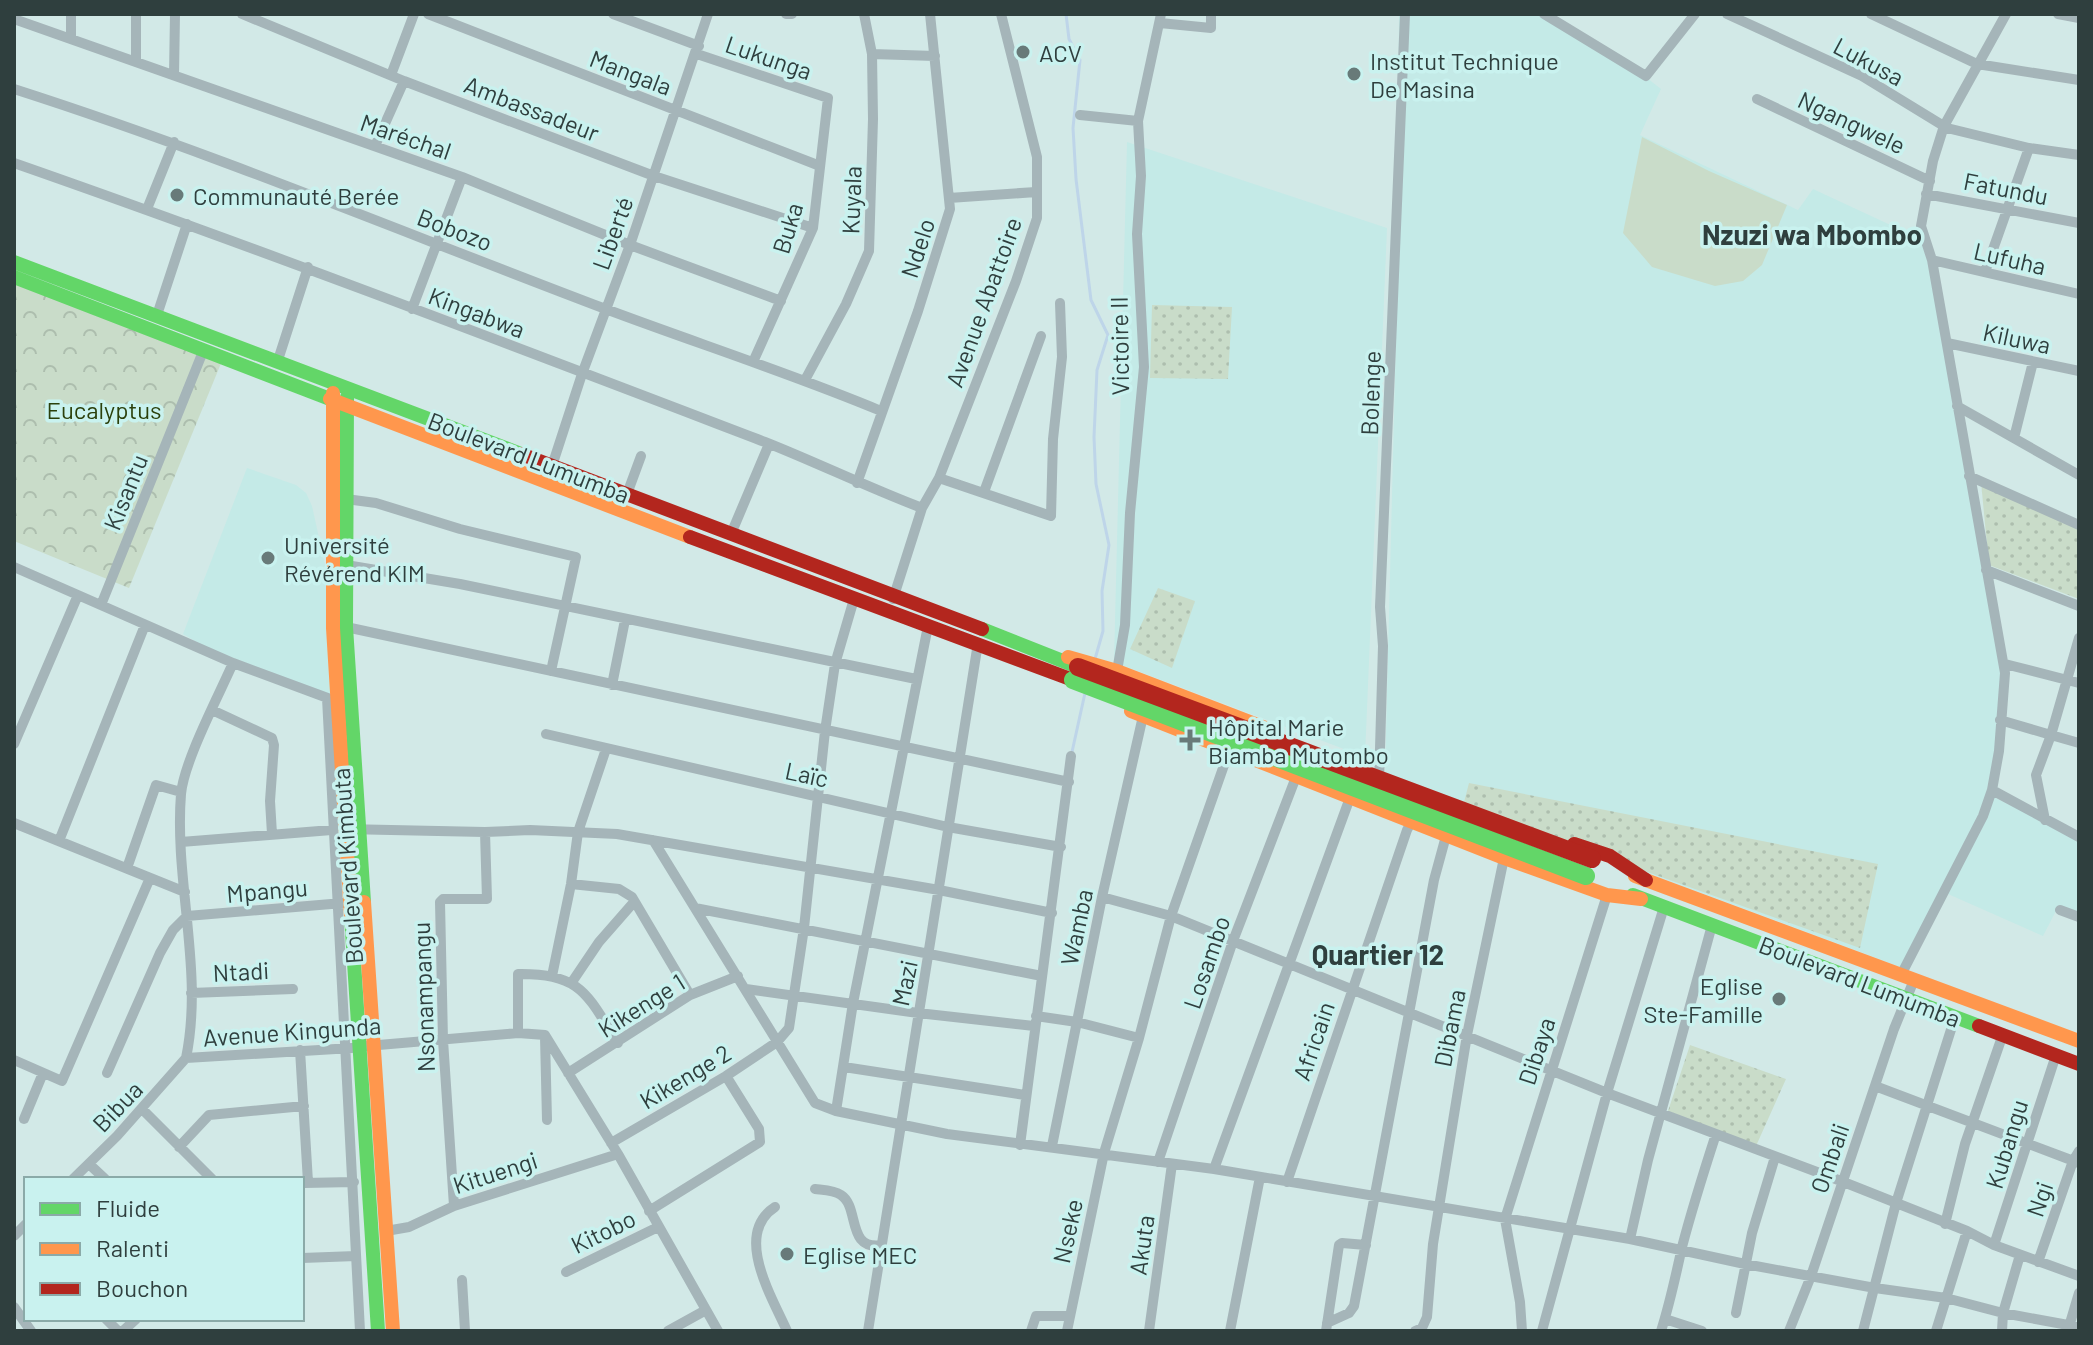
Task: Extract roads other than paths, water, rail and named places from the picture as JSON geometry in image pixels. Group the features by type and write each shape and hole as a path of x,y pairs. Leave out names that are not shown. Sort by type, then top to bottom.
{"main road":[{"name":"Boulevard Lumumba","path":"14,262 278,360 340,395 854,599 892,603 928,626 1040,660"},
{"name":"Boulevard Lumumba","path":"14,277 204,349 238,365 340,395 552,466 731,534 892,603 1040,660"},
{"name":"Boulevard Kimbuta","path":"338,700 346,627 346,499 340,395"},
{"name":"Boulevard Kimbuta","path":"340,395 333,628 378,1331"},
{"path":"1040,660 1361,765 1610,856 1644,890"},
{"path":"1089,675 1143,716 1412,823 1607,895 1644,890"},
{"path":"1089,675 1644,890"},
{"name":"Boulevard Kimbuta","path":"347,830 343,903 359,1047 386,1231 393,1331"},
{"name":"Boulevard Lumumba","path":"1644,890 1908,978 2079,1041"},
{"name":"Boulevard Lumumba","path":"1644,890 1664,907 2079,1064"}],"street":[{"path":"71,14 71,38"},
{"path":"136,14 136,62"},
{"path":"174,75 175,14"},
{"name":"Ambassadeur","path":"242,14 404,81 654,176 813,228"},
{"path":"391,75 414,14"},
{"name":"Mangala","path":"428,14 820,166"},
{"name":"Lukunga","path":"613,14 698,50 828,98"},
{"name":"Liberté","path":"552,466 708,14"},
{"name":"Kuyala","path":"805,380 846,304 869,251 872,54 864,14"},
{"name":"Ndelo","path":"857,483 918,311 950,209 930,14"},
{"name":"Avenue Abattoire","path":"892,603 922,508 939,478 1016,281 1037,218 1037,157 1001,14"},
{"name":"Victoire II","path":"1089,675 1125,625 1130,513 1144,367 1137,234 1141,176 1138,121 1160,18 1211,28 1211,14"},
{"name":"Bolenge","path":"1376,808 1380,773 1383,646 1380,607 1405,14"},
{"path":"1544,14 1646,76 1695,14"},
{"name":"Lukusa","path":"1727,14 1862,76 1945,127 2029,148 2079,155"},
{"path":"1871,14 1977,64 2079,80"},
{"name":"Ombali","path":"1789,1331 1811,1276 1906,998 1908,978 1983,816 1992,790 1999,751 2005,664 1932,260 1921,226 1926,194 1945,127 2006,14"},
{"path":"2058,14 2079,18"},
{"name":"Maréchal","path":"14,19 462,177 630,245 781,301"},
{"path":"872,54 935,56"},
{"path":"375,146 404,81"},
{"name":"Bobozo","path":"14,89 174,142 605,309 805,380 881,411"},
{"name":"Buka","path":"753,362 813,228 828,98"},
{"name":"Ngangwele","path":"1757,99 1930,181"},
{"path":"1080,115 1138,121"},
{"path":"147,209 174,142"},
{"path":"1985,272 2029,148"},
{"name":"Kingabwa","path":"14,163 308,267 769,444 922,508"},
{"path":"412,309 462,177"},
{"path":"949,198 1036,192"},
{"name":"Fatundu","path":"1926,194 2079,223"},
{"path":"157,315 187,224"},
{"name":"Lufuha","path":"1932,260 2079,294"},
{"path":"278,360 308,267"},
{"path":"939,478 1051,516 1053,439 1063,349 1060,303"},
{"path":"984,492 1041,336"},
{"name":"Kiluwa","path":"1947,343 2079,371"},
{"name":"Kisantu","path":"101,605 204,349"},
{"path":"2014,438 2033,362"},
{"path":"1957,406 2079,475"},
{"path":"731,534 769,444"},
{"path":"627,494 641,456"},
{"path":"1969,476 2079,525"},
{"path":"346,499 376,503 460,529 576,557 551,671"},
{"path":"346,565 566,605 625,620 916,679"},
{"path":"14,567 233,663 338,700"},
{"path":"1986,570 2079,606"},
{"path":"14,744 78,595"},
{"path":"777,1042 789,1028 795,995 825,731 835,664 854,599"},
{"path":"612,685 625,620"},
{"path":"59,841 145,625"},
{"name":"Mazi","path":"836,1111 853,1003 928,626"},
{"path":"346,627 1069,782"},
{"path":"2045,820 2036,775 2079,638"},
{"name":"Mazi","path":"868,1331 978,643"},
{"path":"186,1058 191,993 181,842 181,792 233,663"},
{"path":"2005,664 2079,683"},
{"path":"212,710 272,738 272,834"},
{"name":"Wamba","path":"1052,1146 1102,897 1143,716"},
{"path":"2000,720 2079,743"},
{"name":"Laïc","path":"546,734 948,827 1061,847"},
{"path":"552,976 578,832 606,749"},
{"path":"1104,1153 1171,916 1229,751"},
{"path":"1020,1145 1071,756"},
{"path":"1214,1169 1291,965 1361,765"},
{"name":"Losambo","path":"1158,1162 1233,941 1296,777"},
{"path":"127,868 156,785 181,792"},
{"path":"1992,790 2079,837"},
{"name":"Africain","path":"1287,1182 1352,990 1426,791"},
{"path":"14,823 185,892"},
{"path":"181,842 347,830 578,832 653,840 1052,913"},
{"name":"Nsonampangu","path":"454,1206 443,1040 440,902 443,899 487,898 485,832"},
{"path":"1326,1327 1352,1310 1408,1011 1446,836"},
{"path":"653,840 815,1103 836,1111 947,1134 1214,1169 1630,1239 1745,1264 1946,1298 2072,1328 2079,1293"},
{"name":"Dibama","path":"1415,1331 1422,1328 1427,1317 1439,1207 1467,1035 1504,858"},
{"path":"14,1060 62,1081 150,878"},
{"path":"571,884 619,889 634,902 690,995"},
{"name":"Dibaya","path":"1505,1219 1607,895"},
{"path":"1102,897 1171,916 1607,1093 1841,1181 1967,1231 1994,1245 2079,1276"},
{"path":"572,982 599,942 634,902"},
{"name":"Mpangu","path":"187,916 343,903"},
{"path":"1542,1331 1607,1093 1664,907"},
{"path":"695,908 1042,976"},
{"path":"2060,910 2079,917"},
{"path":"107,1073 160,953 173,930 187,916"},
{"path":"1630,1239 1712,925"},
{"path":"518,1033 518,974 552,976 572,982 583,990 618,1043"},
{"name":"Kikenge 1","path":"568,1073 690,995 738,976"},
{"name":"Ntadi","path":"191,993 293,989"},
{"path":"746,989 918,1013 1077,1022 1139,1038"},
{"path":"1863,1331 1896,1203 1955,1017"},
{"name":"Avenue Kingunda","path":"186,1058 518,1033 545,1035"},
{"name":"Kubangu","path":"1945,1224 1972,1123 2003,1034"},
{"path":"545,1035 618,1154 718,1331"},
{"path":"545,1035 547,1120"},
{"name":"Kikenge 2","path":"611,1143 726,1076 777,1042"},
{"path":"359,1047 354,1182 360,1331"},
{"path":"300,1050 305,1182 354,1182"},
{"name":"Kubangu","path":"1994,1245 2056,1055"},
{"name":"Bibua","path":"75,1177 142,1109 186,1058"},
{"path":"844,1067 1025,1095"},
{"path":"24,1119 43,1073"},
{"path":"649,1211 760,1142 759,1129 726,1076"},
{"path":"1875,1086 2077,1158"},
{"path":"179,1147 209,1115 304,1106"},
{"path":"142,1109 210,1177"},
{"path":"1661,1331 1716,1134"},
{"name":"Nseke","path":"1067,1331 1104,1153"},
{"name":"Kituengi","path":"386,1231 409,1227 454,1206 618,1154"},
{"path":"1736,1313 1745,1264 1775,1157"},
{"name":"Ngi","path":"2038,1262 2077,1158"},
{"path":"89,1164 103,1177"},
{"name":"Akuta","path":"1149,1331 1172,1164"},
{"path":"1230,1331 1260,1177"},
{"path":"815,1189 841,1195 846,1200 863,1242 882,1245"},
{"path":"775,1207 766,1213 758,1225 757,1250 766,1284 787,1331"},
{"path":"1505,1219 1522,1331"},
{"name":"Kitobo","path":"566,1272 658,1227"},
{"path":"1936,1331 1967,1231"},
{"path":"1326,1327 1339,1245 1366,1245"},
{"path":"2002,1331 2003,1313 2020,1255"},
{"path":"304,1258 356,1256"},
{"path":"462,1280 465,1331"},
{"path":"14,1307 31,1331"},
{"path":"668,1331 706,1310"},
{"path":"1031,1331 1036,1316 1070,1316"},
{"path":"1665,1319 1702,1331"}],"waterway":[{"path":"1066,14 1069,39 1080,60 1073,128 1091,300 1108,335 1097,370 1094,437 1096,484 1109,545 1102,591 1103,631 1095,659"},
{"path":"1072,752 1085,693"}],"place":[{"name":"ACV","path":"1023,52"},
{"name":"Institut Technique De Masina","path":"1354,74"},
{"name":"Communauté Berée","path":"177,195"},
{"name":"Université Révérend KIM","path":"268,558"},
{"name":"Hôpital Marie Biamba Mutombo","path":"1190,740"},
{"name":"Eglise Ste-Famille","path":"1779,999"},
{"name":"Eglise MEC","path":"787,1254"}],"district":[{"name":"Nzuzi wa Mbombo","path":"1812,234"},
{"name":"Quartier 12","path":"1378,954"}],"park label":[{"name":"Eucalyptus","path":"104,409"}]}
